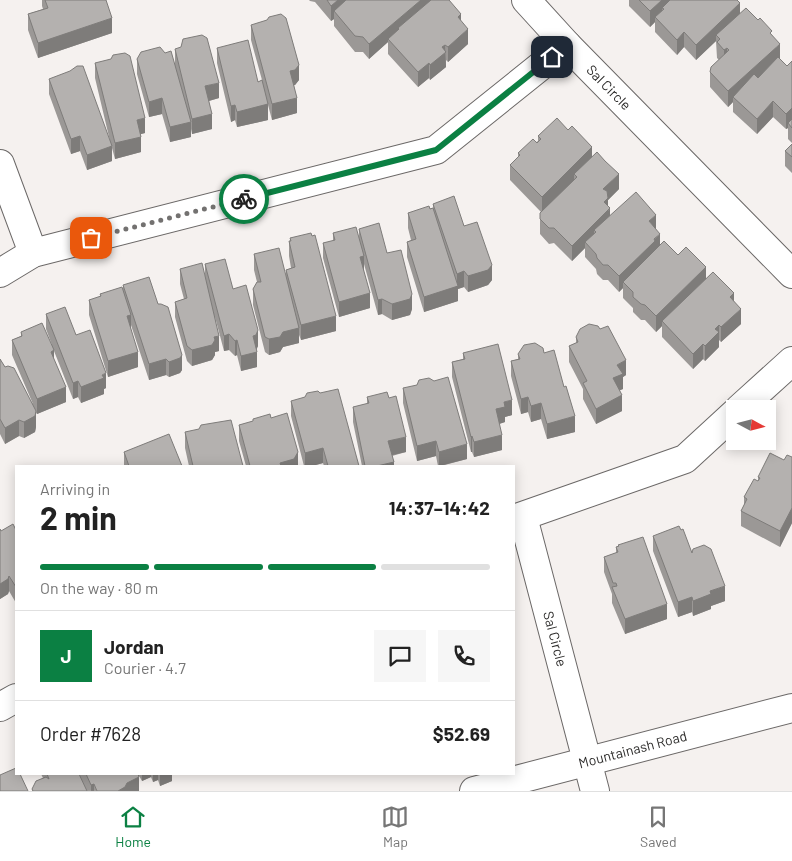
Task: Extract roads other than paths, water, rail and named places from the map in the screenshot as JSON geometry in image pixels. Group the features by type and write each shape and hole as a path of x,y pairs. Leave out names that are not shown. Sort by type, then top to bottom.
{"street":[{"name":"Sal Circle","path":"526,0 567,45 792,274"},
{"path":"0,273 33,253 436,150 567,45"},
{"path":"0,164 33,253"},
{"path":"749,400 792,361"},
{"name":"Sal Circle","path":"595,791 518,518 685,459 726,420"},
{"path":"0,707 15,699"},
{"name":"Mountainash Road","path":"474,791 792,708"}]}
